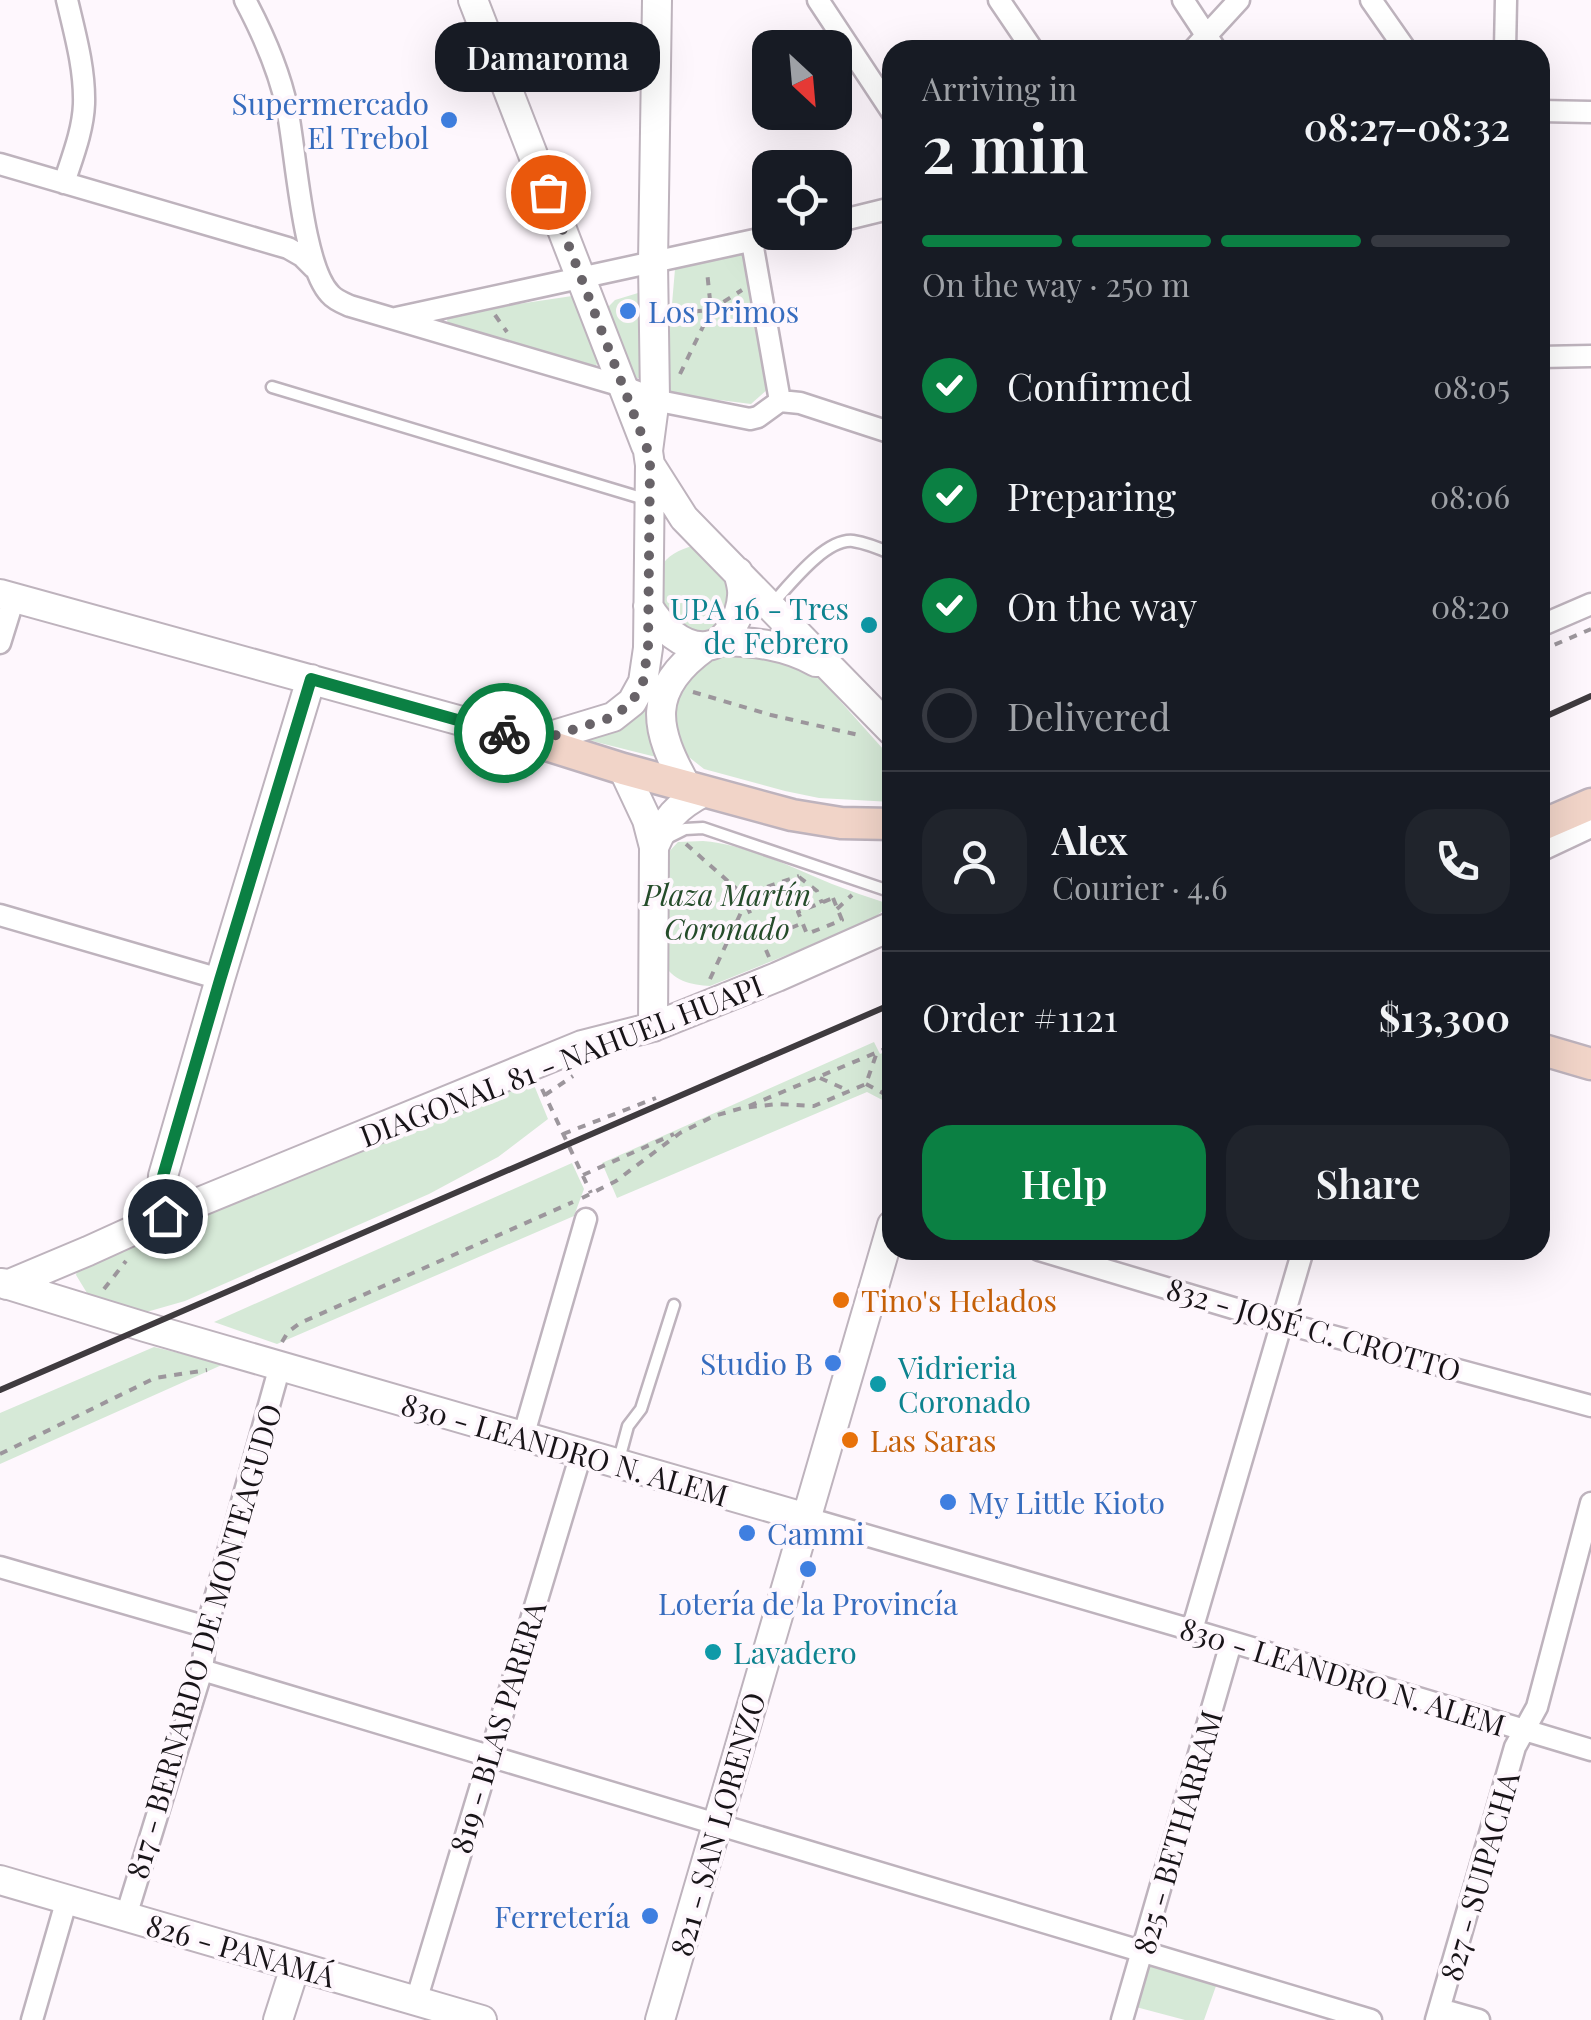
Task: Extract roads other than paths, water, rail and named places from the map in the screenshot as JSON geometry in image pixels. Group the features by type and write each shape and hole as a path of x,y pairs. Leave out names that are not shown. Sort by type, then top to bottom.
{"main road":[{"path":"534,742 813,819 882,824"},
{"path":"1550,822 1591,804"},
{"path":"1550,1052 1591,1064"}],"street":[{"path":"64,183 84,105 80,60 67,0"},
{"path":"245,0 267,44 283,90 308,238 330,295 350,306 664,401 750,419 766,413 780,401 800,403 882,430"},
{"path":"474,0 649,458 676,506 882,721"},
{"path":"0,643 7,596 534,742 613,717 632,702 643,682 646,662 649,458 664,401 654,315 653,263 657,0"},
{"path":"818,0 882,97"},
{"path":"1000,0 1026,40"},
{"path":"1183,0 1203,40"},
{"path":"1209,40 1239,0"},
{"path":"1371,0 1399,40"},
{"path":"1505,40 1506,0"},
{"path":"1550,112 1591,112"},
{"path":"0,164 288,248 318,272"},
{"path":"852,218 882,210"},
{"path":"394,318 752,242"},
{"path":"753,250 780,401"},
{"path":"1550,356 1591,356"},
{"path":"648,568 663,547 672,542 686,538 710,542"},
{"path":"653,1027 663,827 695,789 672,760 663,739 661,708 667,686 688,658 713,644 740,610 738,572"},
{"path":"1550,622 1591,604"},
{"path":"648,606 658,622 680,638 713,644 751,642 791,650 836,674"},
{"path":"165,1216 163,1176 311,679"},
{"path":"623,769 664,840"},
{"path":"1550,846 1591,827"},
{"path":"0,915 220,980"},
{"name":"DIAGONAL 81 - NAHUEL HUAPI","path":"4,1284 582,1045 653,1027 882,930"},
{"path":"654,971 666,986 682,996 710,1000"},
{"path":"524,1437 586,1219"},
{"name":"821 - SAN LORENZO","path":"660,2020 882,1259"},
{"name":"832 - JOSÉ C. CROTTO","path":"1072,1260 1280,1322 1591,1406"},
{"path":"1192,1630 1299,1260"},
{"name":"830 - LEANDRO N. ALEM","path":"4,1284 1591,1750"},
{"name":"817 - BERNARDO DE MONTEAGUDO","path":"126,1916 202,1670 207,1627 275,1364"},
{"name":"819 - BLAS PARERA","path":"416,2001 581,1454"},
{"name":"827 - SUIPACHA","path":"1438,2015 1516,1747 1536,1707 1591,1503"},
{"path":"0,1567 207,1627"},
{"name":"825 - BETHARRAM","path":"1122,2020 1230,1643"},
{"path":"202,1670 1371,2020"},
{"name":"826 - PANAMÁ","path":"0,1880 482,2020"},
{"path":"32,2020 67,1900"},
{"path":"278,2020 295,1967"},
{"path":"1438,2015 1478,2020"}],"lane":[{"path":"272,387 650,500"},
{"path":"771,606 814,560 842,542 852,541 882,551"},
{"path":"664,840 685,829 703,828 882,889"},
{"path":"617,1464 628,1426 642,1409 674,1305"}],"railway":[{"path":"1550,714 1591,696"},
{"path":"0,1390 882,1008"}],"place":[{"name":"Supermercado El Trebol","path":"449,120"},
{"name":"Damaroma","path":"548,192"},
{"name":"Los Primos","path":"628,311"},
{"name":"UPA 16 - Tres de Febrero","path":"869,625"},
{"name":"Tino's Helados","path":"841,1300"},
{"name":"Studio B","path":"833,1363"},
{"name":"Vidrieria Coronado","path":"878,1384"},
{"name":"Las Saras","path":"850,1440"},
{"name":"My Little Kioto","path":"948,1502"},
{"name":"Cammi","path":"747,1533"},
{"name":"Lotería de la Provincía","path":"808,1569"},
{"name":"Lavadero","path":"713,1652"},
{"name":"Ferretería","path":"650,1916"}],"park label":[{"name":"Plaza Martín Coronado","path":"727,911"}]}
